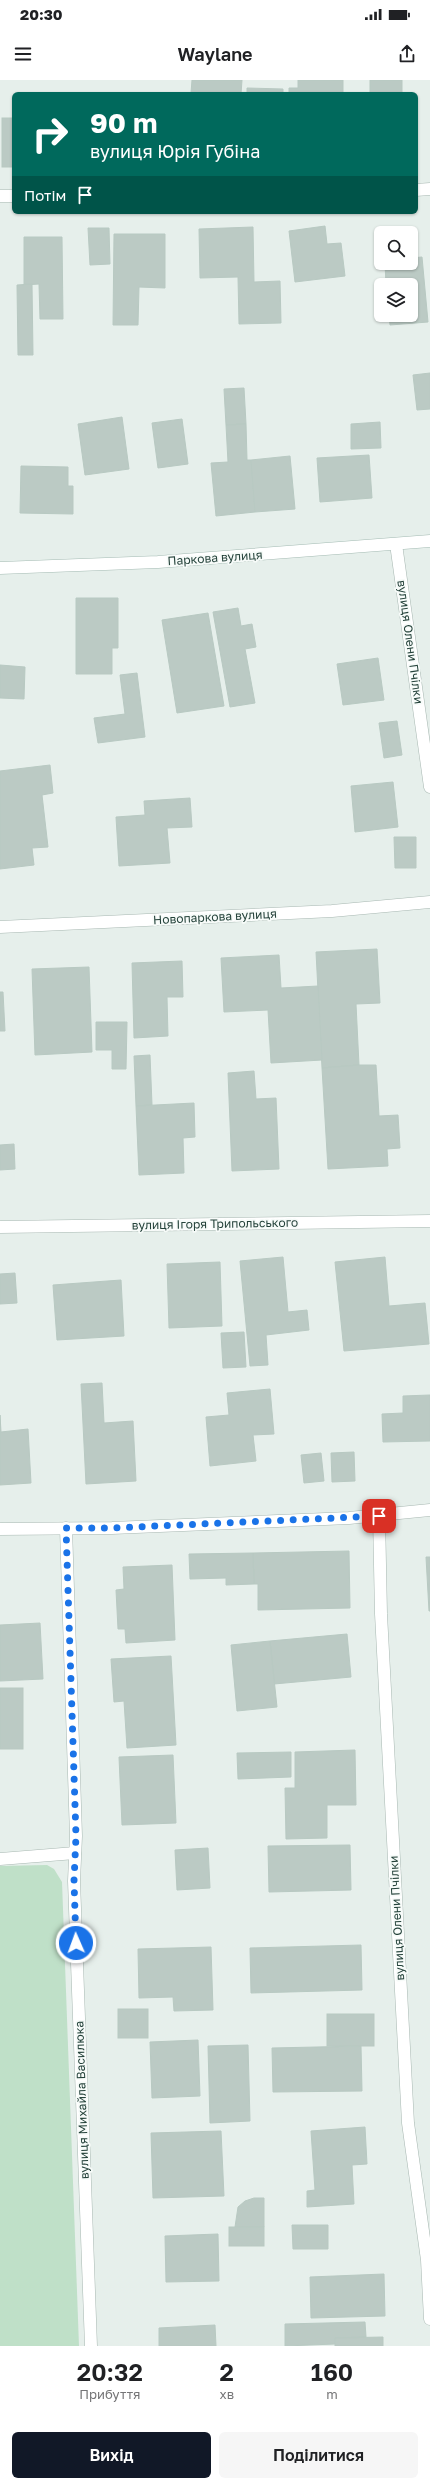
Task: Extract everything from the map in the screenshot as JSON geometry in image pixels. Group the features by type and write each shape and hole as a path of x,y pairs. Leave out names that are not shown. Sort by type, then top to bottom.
{"street":[{"path":"418,190 430,189"},
{"path":"0,196 12,196"},
{"name":"Паркова вулиця","path":"0,568 158,562 430,541"},
{"name":"вулиця Олени Пчілки","path":"396,544 430,787"},
{"name":"Новопаркова вулиця","path":"0,927 332,911 430,902"},
{"name":"вулиця Ігоря Трипольського","path":"0,1228 430,1221"},
{"path":"0,1529 120,1528 379,1516 430,1510"},
{"name":"вулиця Олени Пчілки","path":"379,1516 381,1614 408,2123 426,2260 430,2319"},
{"name":"вулиця Михайла Василюка","path":"66,1528 75,1854 74,1881 91,2346"},
{"path":"0,1859 75,1854"}],"green space":[{"path":"47,1865 54,1869 62,1882 79,2346 0,2346 0,1866"}],"building":[{"path":"192,80 242,80 241,92 191,92"},
{"path":"298,80 343,80 343,92 289,92 289,88 298,88"},
{"path":"370,80 402,80 402,92 370,92"},
{"path":"247,88 283,89 283,92 247,92"},
{"path":"2,118 12,118 12,167 2,167"},
{"path":"325,226 327,244 341,243 345,276 295,282 289,231"},
{"path":"253,227 254,282 280,281 281,323 239,324 238,277 200,278 199,229"},
{"path":"88,228 109,228 110,264 90,265"},
{"path":"114,234 165,234 165,288 139,287 138,325 113,325"},
{"path":"24,237 62,237 63,319 40,319 39,284 24,285"},
{"path":"418,257 422,257 428,322 390,325 390,322 418,322 418,278 386,278 385,270 418,270"},
{"path":"32,284 33,355 18,355 17,285"},
{"path":"430,373 430,409 417,410 413,375"},
{"path":"244,388 246,424 226,425 224,389"},
{"path":"122,417 129,469 85,475 78,424"},
{"path":"182,419 188,464 158,468 152,423"},
{"path":"380,422 381,448 351,449 351,424"},
{"path":"246,424 247,460 251,460 255,512 216,516 211,463 228,462 226,425"},
{"path":"369,455 372,498 320,502 317,458"},
{"path":"290,456 295,509 255,512 251,460"},
{"path":"21,466 68,467 68,486 73,486 73,514 20,513"},
{"path":"76,598 118,598 118,648 112,648 112,674 76,674"},
{"path":"238,608 241,626 252,624 256,647 245,649 255,703 230,707 213,612"},
{"path":"208,613 224,706 177,713 162,620"},
{"path":"378,658 384,700 343,705 337,664"},
{"path":"0,665 25,667 24,699 0,698"},
{"path":"137,673 145,737 98,743 94,718 125,714 120,675"},
{"path":"397,721 402,755 384,758 379,723"},
{"path":"50,765 53,793 42,795 48,847 32,848 34,865 0,869 0,771"},
{"path":"393,782 398,827 355,832 351,786"},
{"path":"190,798 192,827 167,828 170,863 119,866 116,817 145,815 144,801"},
{"path":"394,837 416,837 416,868 395,868"},
{"path":"377,949 380,1003 356,1004 359,1065 322,1068 316,952"},
{"path":"279,955 281,988 318,986 322,1060 271,1063 268,1010 224,1012 221,958"},
{"path":"182,961 183,997 167,997 168,1036 134,1038 132,963"},
{"path":"89,967 92,1052 35,1055 32,969"},
{"path":"0,992 3,992 5,1031 0,1031"},
{"path":"96,1022 127,1022 126,1069 112,1069 112,1050 96,1050"},
{"path":"150,1055 152,1105 136,1106 134,1056"},
{"path":"376,1065 379,1116 398,1115 400,1148 387,1149 388,1166 328,1169 322,1068"},
{"path":"254,1071 256,1099 276,1098 279,1169 232,1171 228,1073"},
{"path":"194,1103 195,1137 183,1138 184,1173 139,1175 136,1106"},
{"path":"14,1144 15,1169 0,1170 0,1145"},
{"path":"283,1257 288,1312 307,1310 309,1330 266,1335 268,1365 250,1366 240,1261"},
{"path":"385,1257 389,1306 425,1303 429,1344 344,1351 335,1262"},
{"path":"220,1262 222,1326 169,1328 167,1264"},
{"path":"15,1273 17,1303 0,1304 0,1274"},
{"path":"121,1280 124,1336 57,1340 53,1285"},
{"path":"244,1332 246,1367 223,1368 221,1333"},
{"path":"102,1383 104,1423 133,1421 136,1481 86,1484 81,1384"},
{"path":"270,1389 274,1434 253,1435 256,1461 210,1466 206,1417 229,1415 227,1393"},
{"path":"430,1395 430,1441 383,1442 382,1414 403,1413 403,1396"},
{"path":"0,1415 1,1432 28,1429 31,1483 0,1485"},
{"path":"354,1452 355,1481 332,1482 331,1453"},
{"path":"321,1453 324,1481 304,1483 301,1455"},
{"path":"349,1551 350,1608 258,1610 258,1584 254,1584 253,1553"},
{"path":"253,1553 254,1584 226,1585 226,1578 190,1579 189,1554"},
{"path":"426,1557 430,1557 430,1611 429,1611"},
{"path":"172,1565 175,1640 126,1643 125,1629 118,1629 116,1590 124,1589 123,1567"},
{"path":"40,1623 43,1679 0,1681 0,1625"},
{"path":"347,1634 351,1677 274,1684 270,1641"},
{"path":"270,1641 277,1707 237,1711 231,1645"},
{"path":"171,1656 176,1745 127,1748 124,1701 114,1702 111,1659"},
{"path":"0,1688 23,1688 23,1749 0,1749"},
{"path":"355,1750 356,1805 327,1805 327,1838 286,1839 285,1788 295,1788 295,1752"},
{"path":"291,1752 291,1777 238,1779 237,1753"},
{"path":"173,1755 176,1823 122,1825 119,1757"},
{"path":"350,1845 351,1890 269,1892 268,1846"},
{"path":"208,1848 210,1888 177,1890 175,1850"},
{"path":"361,1945 362,1990 251,1993 250,1948"},
{"path":"211,1947 213,2010 174,2011 173,1997 139,1998 138,1949"},
{"path":"118,2009 148,2009 148,2038 118,2038"},
{"path":"327,2014 374,2014 374,2046 327,2046"},
{"path":"198,2040 200,2096 152,2098 150,2042"},
{"path":"248,2045 250,2121 210,2123 208,2046"},
{"path":"361,2046 362,2091 273,2092 272,2048"},
{"path":"365,2127 367,2164 352,2165 354,2204 307,2207 307,2191 315,2190 311,2131"},
{"path":"221,2131 224,2196 153,2198 151,2133"},
{"path":"254,2198 264,2198 264,2227 235,2227 238,2207 245,2201"},
{"path":"292,2225 328,2225 328,2249 293,2249"},
{"path":"229,2227 264,2227 264,2246 229,2246"},
{"path":"218,2234 219,2281 166,2282 165,2236"},
{"path":"384,2274 385,2316 311,2318 310,2277"},
{"path":"365,2322 366,2337 335,2338 335,2344 285,2346 285,2324"},
{"path":"215,2325 216,2346 159,2346 159,2328"},
{"path":"383,2337 383,2346 335,2346 335,2338"}],"route":[{"path":"76,1943 74,1881 76,1836 66,1528 112,1528 379,1516"}]}
